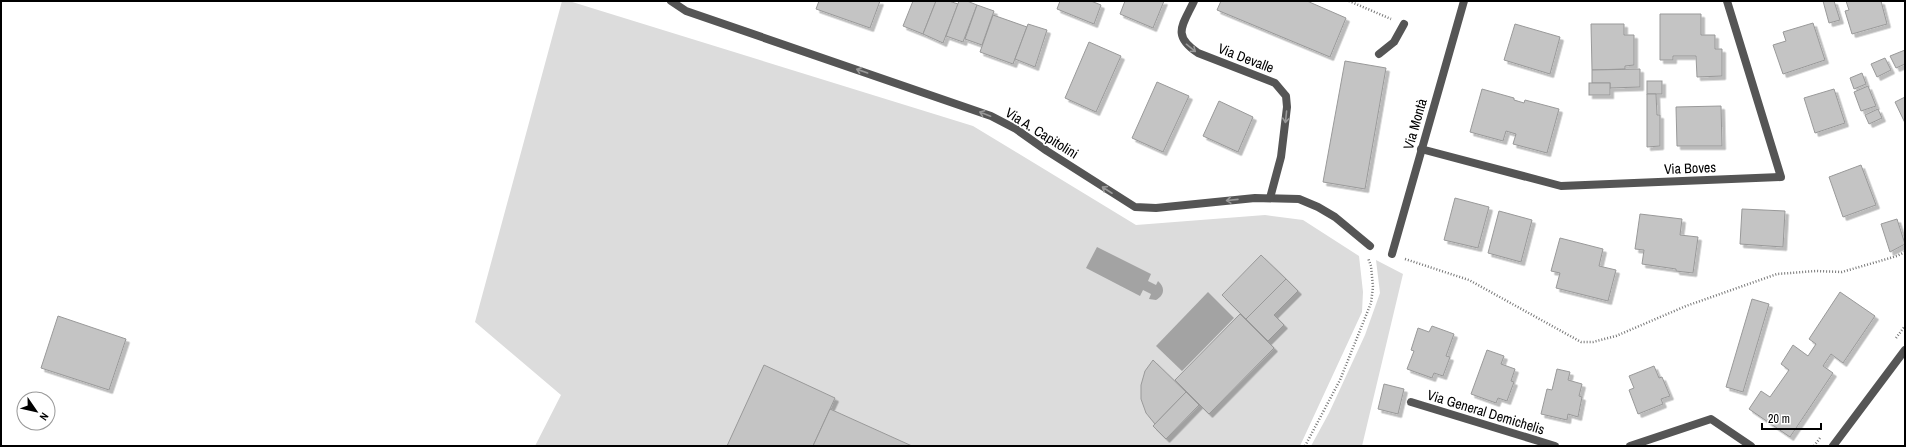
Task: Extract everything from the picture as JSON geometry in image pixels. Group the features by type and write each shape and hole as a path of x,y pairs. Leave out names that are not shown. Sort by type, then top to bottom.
{"street":[{"name":"Via A. Capitolini","path":"671,1 686,11 991,116 1016,129 1047,151 1135,207 1156,208 1256,198 1299,199 1318,207 1335,217 1370,246"},
{"name":"Via Devalle","path":"1194,1 1181,30 1182,38 1188,46 1198,53 1276,83 1286,96 1287,107 1281,157 1270,198"},
{"name":"Via Montà","path":"1392,254 1464,1"},
{"name":"Via Boves","path":"1421,149 1561,186 1781,177 1727,1"},
{"path":"1379,54 1394,42 1404,24"},
{"path":"1833,446 1905,350"},
{"name":"Via General Demichelis","path":"1411,402 1555,446"},
{"path":"1630,446 1711,419 1751,446"}],"path":[{"path":"1349,1 1404,24"},
{"path":"1392,254 1422,265 1450,272 1469,280 1581,342 1593,342 1616,336 1686,306 1777,274 1816,271 1842,272 1897,256 1905,252"}],"shaded area":[{"path":"562,1 569,1 973,126 1136,225 1265,215 1303,220 1359,256 1363,292 1362,312 1300,446 535,446 561,395 475,322"},
{"path":"1097,247 1151,274 1148,281 1156,285 1158,281 1160,283 1163,288 1161,296 1156,300 1149,299 1151,294 1143,290 1140,296 1086,268"},
{"path":"1376,260 1403,274 1362,446 1311,446 1329,413 1365,335 1380,293"},
{"path":"1208,292 1234,318 1182,371 1156,346"}],"building":[{"path":"819,1 880,1 870,28 816,9"},
{"path":"913,1 936,1 923,34 903,26"},
{"path":"936,1 949,1 958,4 943,43 923,34"},
{"path":"959,1 967,1 977,5 963,42 946,36"},
{"path":"1060,1 1091,1 1101,5 1094,24 1057,9"},
{"path":"1125,1 1164,1 1153,28 1120,14"},
{"path":"1221,1 1307,1 1346,18 1330,57 1217,10"},
{"path":"1823,1 1834,1 1840,20 1829,23"},
{"path":"1846,1 1881,1 1887,24 1852,34 1845,11 1849,10"},
{"path":"977,5 994,11 982,45 965,39"},
{"path":"1660,14 1701,14 1701,35 1715,35 1715,49 1722,49 1722,76 1697,77 1696,56 1673,56 1673,60 1660,60"},
{"path":"993,15 1027,27 1013,64 980,52"},
{"path":"1813,23 1825,60 1783,74 1773,45 1786,41 1783,32"},
{"path":"1028,24 1047,30 1035,67 1015,59"},
{"path":"1515,24 1560,37 1550,74 1504,60"},
{"path":"1591,24 1624,24 1624,35 1634,35 1634,65 1625,66 1625,69 1592,70"},
{"path":"1089,42 1121,56 1096,112 1065,98"},
{"path":"1905,50 1905,64 1896,68 1890,56"},
{"path":"1885,58 1891,70 1877,77 1871,64"},
{"path":"1345,61 1386,68 1365,189 1323,182"},
{"path":"1640,69 1640,87 1610,88 1610,83 1592,83 1592,70"},
{"path":"1862,73 1866,84 1854,89 1850,78"},
{"path":"1647,81 1662,81 1662,94 1647,94"},
{"path":"1157,82 1189,96 1163,152 1132,138"},
{"path":"1589,83 1610,83 1610,95 1589,95"},
{"path":"1868,86 1876,106 1861,111 1854,92"},
{"path":"1482,89 1514,98 1514,100 1524,103 1525,100 1559,109 1547,153 1513,144 1516,134 1506,131 1503,141 1470,132"},
{"path":"1834,89 1845,123 1815,133 1804,98"},
{"path":"1647,94 1656,94 1657,115 1660,115 1660,146 1647,147"},
{"path":"1905,97 1905,123 1895,102"},
{"path":"1219,101 1253,117 1238,152 1203,136"},
{"path":"1721,106 1722,146 1677,146 1676,107"},
{"path":"1878,109 1882,118 1869,124 1865,115"},
{"path":"1861,165 1876,205 1843,217 1829,177"},
{"path":"1455,198 1489,207 1478,248 1444,240"},
{"path":"1742,209 1785,211 1783,247 1740,244"},
{"path":"1499,211 1532,220 1521,262 1488,253"},
{"path":"1640,214 1682,219 1680,235 1698,237 1693,273 1642,264 1644,250 1635,249"},
{"path":"1897,219 1905,244 1890,252 1881,224"},
{"path":"1560,238 1603,249 1599,266 1616,270 1608,301 1556,288 1560,273 1551,271"},
{"path":"1261,255 1286,279 1246,319 1222,295"},
{"path":"1286,279 1298,291 1274,315 1284,325 1268,341 1246,319"},
{"path":"1840,292 1875,316 1843,363 1831,354 1823,366 1833,373 1790,437 1749,409 1761,391 1770,397 1789,370 1781,364 1793,345 1808,356 1816,344 1809,339"},
{"path":"1752,299 1769,304 1743,392 1726,387"},
{"path":"1240,314 1274,348 1209,414 1175,380"},
{"path":"58,316 126,339 109,390 41,368"},
{"path":"1432,326 1454,334 1446,356 1450,357 1443,376 1434,373 1432,378 1407,369 1414,351 1411,350 1418,328 1429,332"},
{"path":"1487,350 1504,356 1501,364 1515,369 1511,381 1514,382 1507,401 1498,398 1496,403 1471,394"},
{"path":"1153,360 1186,392 1155,424 1146,413 1141,399 1141,385 1145,371"},
{"path":"764,365 835,398 813,446 727,446"},
{"path":"1654,366 1659,378 1662,377 1670,396 1661,399 1663,404 1638,414 1629,390 1634,388 1629,376"},
{"path":"1557,369 1570,372 1568,380 1582,384 1579,396 1582,397 1578,417 1568,414 1567,420 1541,414 1547,389 1552,390"},
{"path":"1384,384 1404,389 1398,414 1378,409"},
{"path":"1186,392 1199,405 1166,439 1153,426"},
{"path":"830,409 912,446 813,446"}]}
